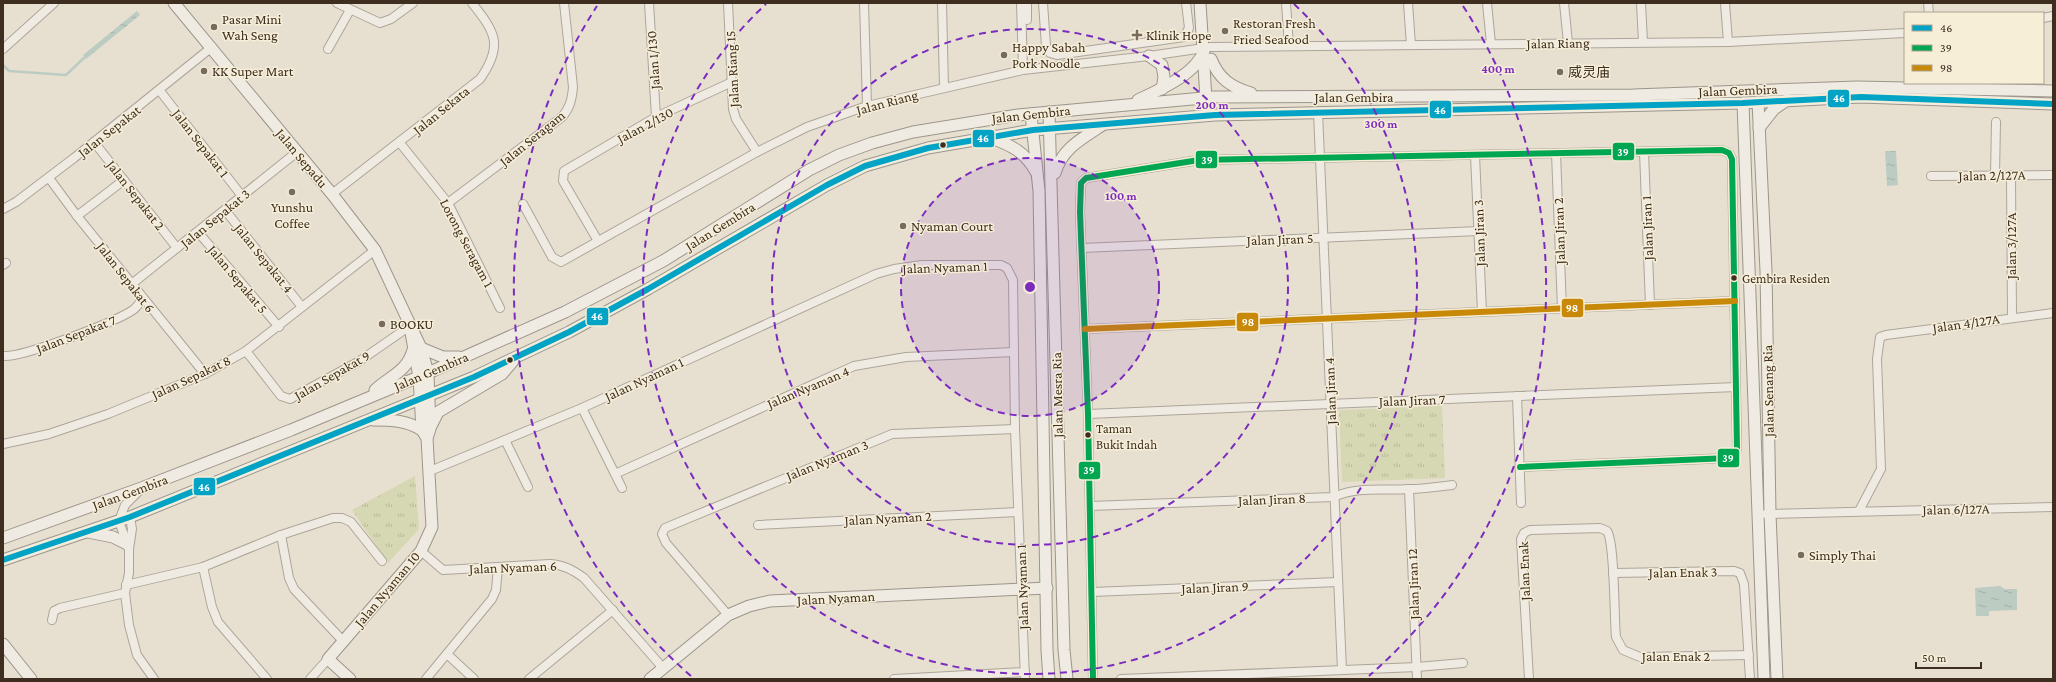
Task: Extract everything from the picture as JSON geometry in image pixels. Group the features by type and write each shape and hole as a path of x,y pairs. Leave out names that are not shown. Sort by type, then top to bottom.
{"main road":[{"name":"Jalan Sepadu","path":"174,3 212,47 332,194 375,250 410,326 418,338 417,349 424,375 425,396"},
{"path":"1200,3 1207,51 1214,67 1225,81 1239,89 1263,96"},
{"path":"1207,3 1207,51 1211,115"},
{"path":"1132,103 1162,89 1188,71 1207,51"},
{"path":"1149,56 1162,65 1164,77 1162,89"},
{"name":"Jalan Gembira","path":"3,538 144,487 291,430 465,357 565,312 663,261 810,170 839,155 872,142 913,132 971,121 1132,103 1210,97 1753,94 1857,87 1986,86 2053,91"},
{"path":"1743,103 1753,94"},
{"name":"Jalan Gembira","path":"1753,94 1789,99 1861,97 2053,104"},
{"name":"Jalan Senang Ria","path":"1753,94 1759,128 1766,271 1764,679"},
{"path":"1759,128 1774,109 1789,99"},
{"name":"Jalan Gembira","path":"3,560 124,519 474,377 569,332 648,289 788,206 865,166 928,148 1033,130 1211,115 1743,103"},
{"name":"Jalan Senang Ria","path":"1743,103 1764,514 1778,679"},
{"name":"Jalan Mesra Ria","path":"1049,112 1051,129 1064,650 1067,679"},
{"name":"Jalan Mesra Ria","path":"1031,114 1038,176 1047,650 1049,679"},
{"path":"1052,181 1063,153 1073,144 1103,124"},
{"path":"989,137 1012,146 1022,152 1031,162 1038,176"},
{"path":"366,398 378,387 400,373 408,365 417,349 443,357 465,357"},
{"path":"370,420 397,420 409,423 426,432 438,412 502,374 516,357"},
{"name":"Jalan Nyaman 10","path":"328,659 421,550 432,527 425,396"},
{"path":"85,532 113,537 128,547"},
{"name":"Jalan Nyaman","path":"650,679 728,616 748,606 770,602 1047,588"},
{"path":"3,644 31,679"},
{"path":"328,659 350,679"}],"street":[{"path":"4,46 54,3"},
{"path":"337,3 380,23 391,19 413,3"},
{"name":"Jalan Sekata","path":"332,194 400,143 480,79 488,67 493,55 494,42 492,30 472,3"},
{"name":"Jalan Seragam","path":"448,203 567,112 573,96 573,87 564,3"},
{"name":"Jalan 1/130","path":"649,3 656,117"},
{"name":"Jalan Riang 15","path":"728,3 734,114 757,152"},
{"path":"864,3 868,106"},
{"path":"942,3 944,87"},
{"path":"1021,3 1026,69"},
{"path":"1026,69 1027,3"},
{"path":"1043,3 1046,46 1050,53 1057,55 1184,37 1189,28 1186,3"},
{"path":"1286,3 1289,46"},
{"path":"1408,3 1411,45"},
{"path":"1487,3 1491,44"},
{"path":"1564,3 1568,43"},
{"path":"1641,3 1643,42"},
{"path":"1725,3 1728,42"},
{"path":"328,49 350,10"},
{"name":"Jalan Riang","path":"523,204 552,257 557,261 564,260 757,152 807,127 868,106 1026,69 1149,56 1289,46 1728,42 1904,33"},
{"name":"Jalan Sepakat","path":"3,209 16,202 49,178 160,91 212,47"},
{"name":"Jalan 2/130","path":"598,241 563,181 563,174 567,168 656,117 732,82"},
{"path":"1986,86 1989,102"},
{"name":"Jalan Sepakat 1","path":"160,91 242,196"},
{"name":"Jalan Jiran 4","path":"1318,112 1342,670"},
{"path":"1995,176 1996,122"},
{"name":"Jalan Sepakat 2","path":"94,142 177,248"},
{"name":"Lorong Seragam 1","path":"400,143 448,203 500,308"},
{"path":"1093,679 1088,414 1080,189 1082,180 1086,178 1200,160 1712,150 1726,151 1732,159 1738,449 1735,455 1729,458 1520,467"},
{"name":"Jalan Sepakat 3","path":"133,283 297,152"},
{"name":"Jalan Jiran 1","path":"1644,152 1650,305"},
{"name":"Jalan Jiran 2","path":"1556,153 1562,309"},
{"name":"Jalan Jiran 3","path":"1476,155 1482,312"},
{"name":"Jalan 3/127A","path":"2011,175 2012,317"},
{"name":"Jalan 2/127A","path":"1931,176 2053,175"},
{"name":"Jalan Sepakat 6","path":"49,178 77,216 133,283 143,298 205,374"},
{"path":"77,216 124,180"},
{"name":"Jalan Sepakat 4","path":"225,210 302,307"},
{"name":"Jalan Jiran 5","path":"1082,248 1479,231"},
{"name":"Jalan Sepakat 5","path":"198,232 278,327"},
{"name":"Jalan Sepakat 8","path":"3,444 49,434 108,414 205,374 246,351 375,250"},
{"name":"Jalan Nyaman 1","path":"430,471 582,408 876,274 908,266 995,265 1007,268 1013,280 1014,429 1025,675"},
{"name":"Jalan Sepakat 7","path":"3,356 10,357 27,353 119,319 135,309 143,298"},
{"path":"1085,329 1735,302"},
{"name":"Jalan 4/127A","path":"1859,511 1881,469 1877,359 1880,338 1886,335 2012,317 2053,313"},
{"name":"Jalan Sepakat 9","path":"246,351 281,396 290,399 358,362 410,326"},
{"name":"Jalan Nyaman 4","path":"615,474 854,366 906,357 1014,352"},
{"name":"Jalan Jiran 7","path":"1088,414 1736,387"},
{"path":"1516,396 1521,503"},
{"path":"582,408 622,488"},
{"name":"Jalan Nyaman 3","path":"728,616 666,543 662,534 665,528 888,435 902,432 1014,429"},
{"path":"505,440 528,487"},
{"name":"Jalan Jiran 8","path":"1090,506 1334,497 1343,493 1361,490 1409,490 1452,486"},
{"path":"144,487 125,505 124,519 128,547 129,573 126,589 129,625 137,655 154,679"},
{"name":"Jalan Jiran 12","path":"1409,490 1417,679"},
{"name":"Jalan 6/127A","path":"1764,514 2053,506"},
{"name":"Jalan Nyaman 2","path":"758,525 1018,512"},
{"path":"52,620 54,611 60,608 203,567 281,535 333,518 342,518 350,522 382,561"},
{"name":"Jalan Enak","path":"1529,679 1522,536 1526,530 1600,528 1607,531 1610,539"},
{"path":"281,535 289,578 294,589 343,641"},
{"name":"Jalan Enak 2","path":"1610,539 1616,637 1618,645 1627,653 1649,658 1749,655"},
{"name":"Jalan Nyaman 6","path":"421,550 443,570 561,565 574,570 584,578 663,668"},
{"path":"203,567 212,608 218,622 267,679"},
{"path":"426,679 492,599 496,590 498,567"},
{"name":"Jalan Enak 3","path":"1613,573 1734,571 1742,576 1744,584 1749,655"},
{"name":"Jalan Jiran 9","path":"1092,592 1338,582"},
{"path":"529,679 612,610"},
{"path":"447,654 474,679"},
{"path":"1749,655 1750,679"},
{"name":"Jalan Nyaman 10","path":"310,679 328,659"},
{"path":"1121,679 1263,676 1463,663"},
{"path":"894,679 1025,675"}],"green space":[{"path":"1442,406 1445,478 1342,482 1339,410"},
{"path":"415,476 419,529 388,563 352,510"}],"water":[{"path":"137,11 140,15 86,59 83,55"},
{"path":"1885,151 1896,151 1898,185 1887,186"},
{"path":"2000,586 2005,589 2017,589 2017,610 1989,611 1989,616 1976,616 1975,588"}],"waterway":[{"path":"3,65 9,71 66,75 86,56"}],"transit line":[{"name":"46","path":"3,560 130,517 474,377 569,332 648,289 827,185 865,166 928,148 1033,130 1215,115 1743,103 1861,97 2053,104"},
{"name":"39","path":"1093,679 1088,414 1080,212 1081,183 1086,178 1199,160 1722,150 1729,153 1732,159 1737,449 1735,455 1729,458 1520,467"},
{"name":"98","path":"1085,329 1735,301"}],"place":[{"name":"Pasar Mini Wah Seng","path":"214,27"},
{"name":"Restoran Fresh Fried Seafood","path":"1225,31"},
{"name":"Klinik Hope","path":"1137,35"},
{"name":"Happy Sabah Pork Noodle","path":"1004,55"},
{"name":"KK Super Mart","path":"204,71"},
{"name":"威灵庙","path":"1560,72"},
{"name":"Yunshu Coffee","path":"292,192"},
{"name":"Nyaman Court","path":"903,226"},
{"name":"Gembira Residen","path":"1734,278"},
{"name":"BOOKU","path":"382,324"},
{"name":"Taman Bukit Indah","path":"1088,435"},
{"name":"Simply Thai","path":"1801,555"}]}
